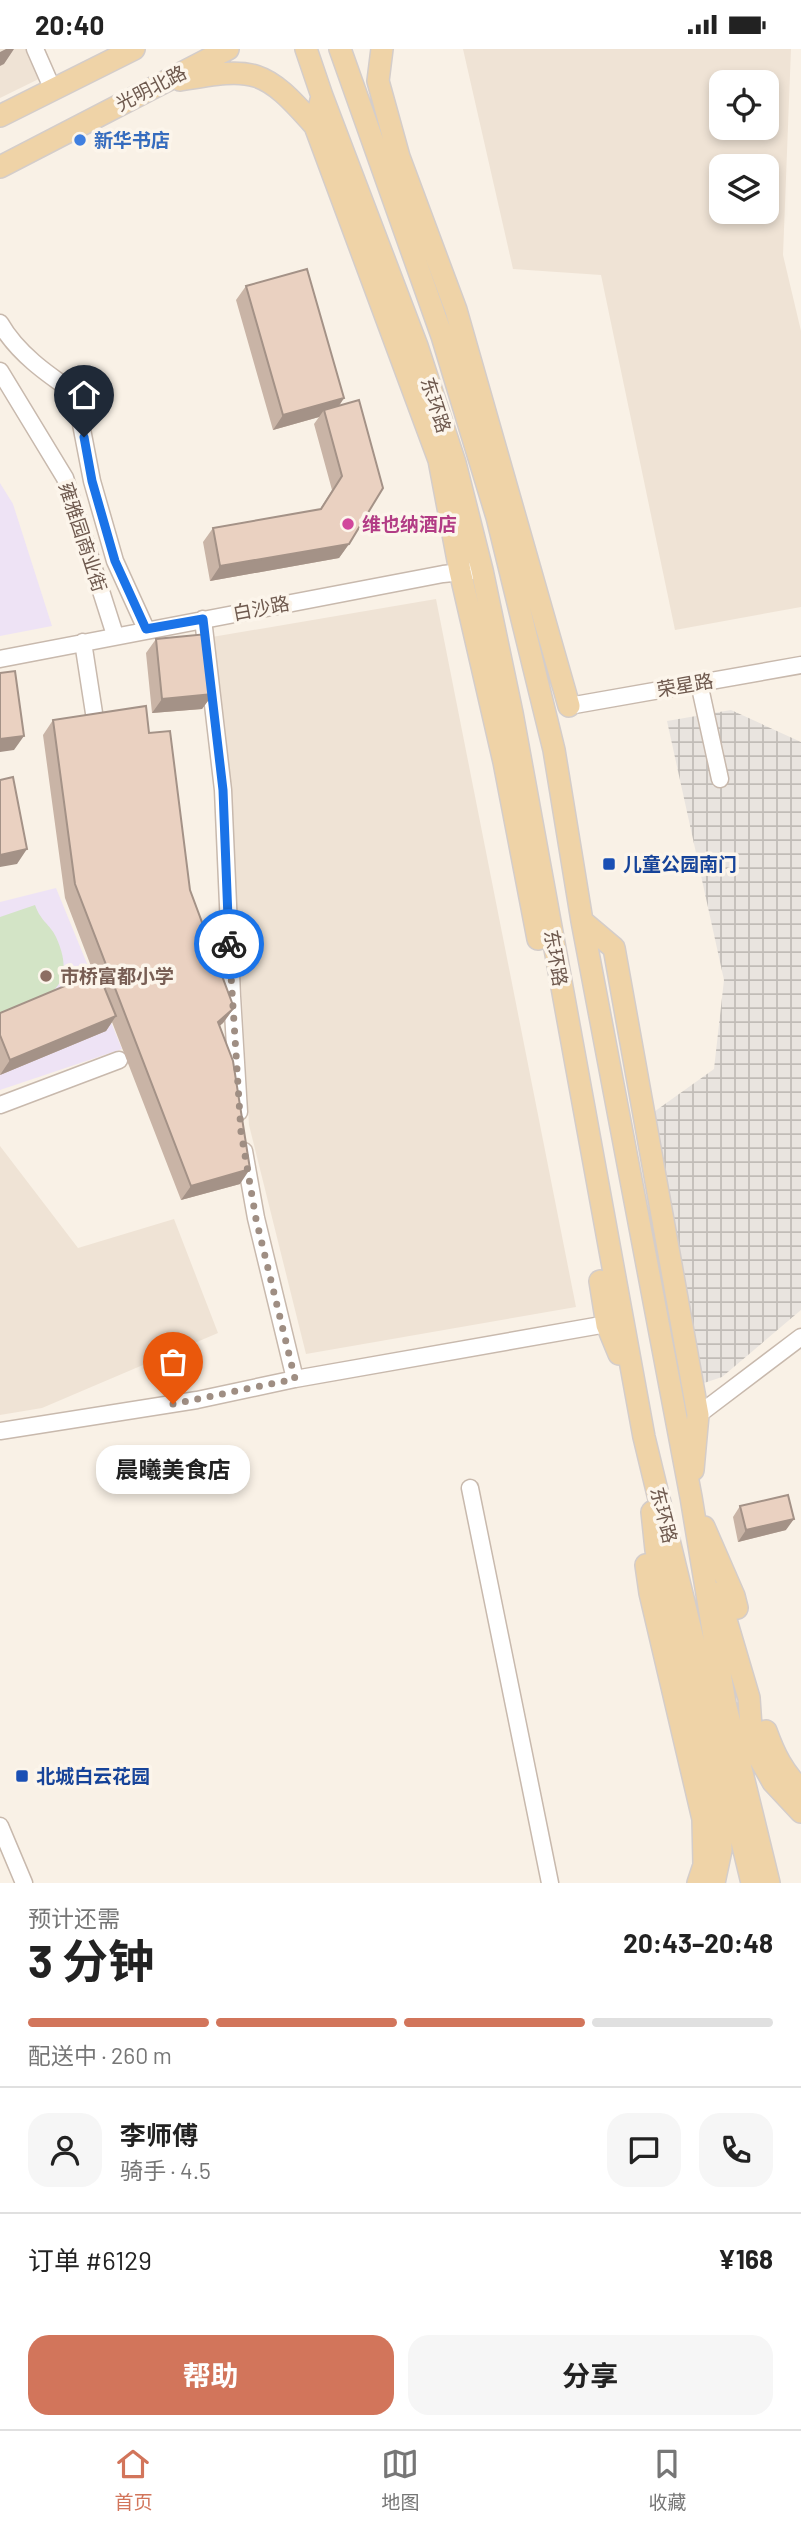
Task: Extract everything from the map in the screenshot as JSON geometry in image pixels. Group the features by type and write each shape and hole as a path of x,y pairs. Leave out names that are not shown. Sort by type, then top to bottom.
{"main road":[{"path":"0,116 134,49"},
{"name":"光明北路","path":"0,167 228,49"},
{"name":"东环路","path":"306,49 417,346 454,463 482,570 529,806 614,1323 613,1343 633,1378 644,1437 751,1883"},
{"name":"东环路","path":"340,49 442,336 497,517 544,709 691,1497 725,1703 769,1883"},
{"path":"382,49 378,81 397,150 456,310 569,706"},
{"path":"157,84 232,72 247,73 279,88 315,126 439,460 460,571 504,762 614,1323"},
{"path":"315,126 322,96"},
{"path":"397,150 408,243"},
{"path":"530,652 569,706"},
{"path":"504,762 512,713 569,706"},
{"path":"529,806 563,803"},
{"path":"582,921 614,947 698,1415 691,1497 749,1698 751,1727 760,1759 773,1782 800,1805"},
{"path":"644,1437 656,1550 721,1822 721,1850 714,1883"},
{"path":"691,1497 734,1596 764,1725 774,1753 800,1805"},
{"path":"651,1503 646,1567 703,1819 704,1865 698,1883"}],"street":[{"path":"35,49 53,90"},
{"name":"雍雅园商业街","path":"0,323 6,333 41,369 75,393 92,481 115,561 146,629"},
{"name":"雍雅园商业街","path":"0,371 65,478 115,635"},
{"name":"白沙路","path":"0,659 460,571 482,570"},
{"path":"203,619 223,790 241,1132 256,1219 295,1379"},
{"path":"83,642 94,713"},
{"name":"荣星路","path":"569,706 801,665"},
{"path":"699,683 720,779"},
{"path":"0,1105 119,1060"},
{"path":"0,1431 197,1400 295,1379 614,1323"},
{"path":"698,1415 801,1337"},
{"path":"470,1488 550,1883"},
{"path":"0,1826 24,1883"}],"shaded area":[{"path":"0,49 45,49 55,71 0,98"},
{"path":"463,49 791,49 783,255 801,331 801,607 675,630 601,275 513,269"},
{"path":"0,483 13,504 52,626 0,636"},
{"path":"436,599 576,1307 306,1354 249,1125 230,784 212,637"},
{"path":"731,710 801,742 801,1310 722,1377 704,1383 651,1114 714,1069 724,980 667,721"},
{"name":"市桥富都小学","path":"56,888 122,1049 0,1090 0,902"},
{"path":"0,1146 78,1248 174,1219 218,1333 42,1408 0,1415"}],"green space":[{"path":"35,905 56,937 62,956 60,982 42,999 0,1018 0,917"}],"building":[{"path":"307,269 344,398 283,415 246,286"},
{"path":"359,400 383,488 349,544 220,566 213,528 321,509 342,476 324,410"},
{"path":"207,634 213,694 162,699 156,639"},
{"path":"15,671 24,736 0,739 0,673"},
{"path":"146,706 149,733 170,731 190,890 234,1008 218,1022 233,1061 250,1169 191,1186 75,884 53,720"},
{"path":"13,777 27,849 0,855 0,780"},
{"path":"98,972 116,1016 10,1060 0,1035 0,1013"},
{"path":"788,1495 794,1519 746,1530 740,1506"}],"way so far":[{"path":"173,1404 295,1379 256,1219 241,1132 229,944"}],"place":[{"name":"新华书店","path":"80,140"},
{"name":"维也纳酒店","path":"348,524"},
{"name":"儿童公园南门","path":"609,864"},
{"name":"市桥富都小学","path":"46,976"},
{"name":"晨曦美食店","path":"173,1404"},
{"name":"北城白云花园","path":"22,1776"}],"route":[{"path":"84,437 92,481 115,561 146,629 203,619 223,790 229,944"}]}
